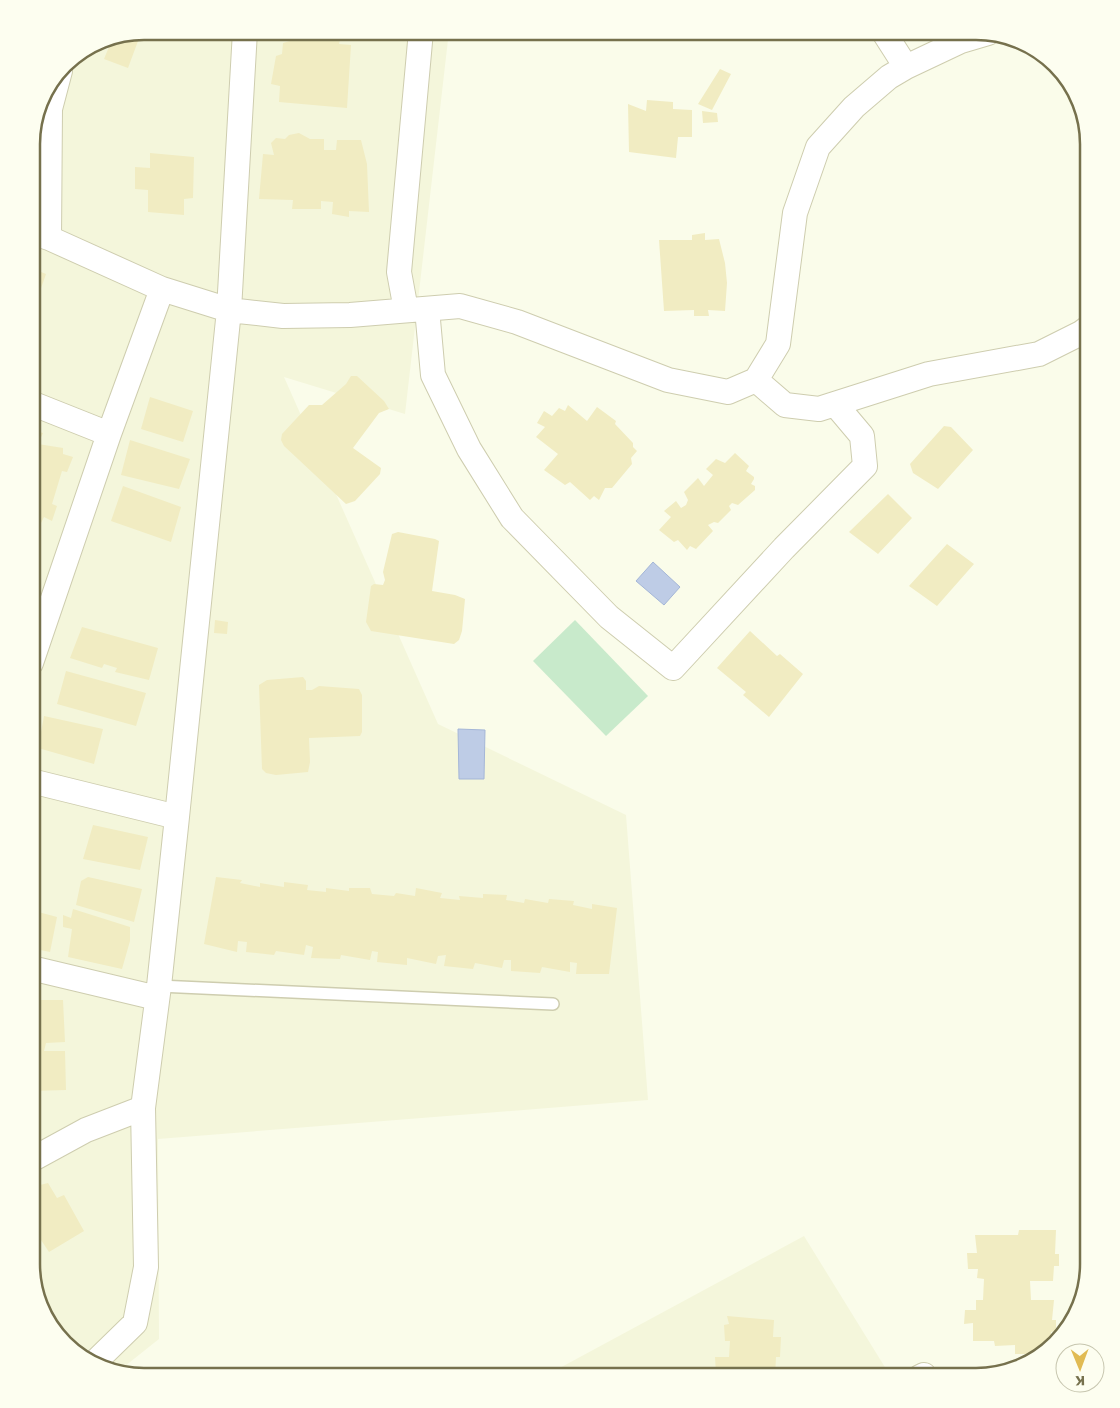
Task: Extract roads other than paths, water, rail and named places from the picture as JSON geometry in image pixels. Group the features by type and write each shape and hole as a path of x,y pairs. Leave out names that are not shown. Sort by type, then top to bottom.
{"street":[{"path":"99,1358 135,1323 146,1266 143,1108 158,992 229,310 244,40"},
{"path":"419,40 399,272 417,309 433,375 469,449 512,518 609,617 674,668 784,548 865,466 862,436 835,404"},
{"path":"888,40 906,66"},
{"path":"54,92 50,109 40,235 162,289 229,310 283,316 350,315 460,306 517,322 668,380 728,392 756,380 778,344 795,213 818,147 854,107 889,77 906,66 964,40"},
{"path":"40,637 109,434 162,289"},
{"path":"756,380 785,405 819,409 929,374 1039,354 1080,334"},
{"path":"40,406 109,434"},
{"path":"40,783 176,817"},
{"path":"40,970 158,992"},
{"path":"40,1155 86,1130 143,1108"}],"lane":[{"path":"158,992 553,1004"}],"water":[{"path":"653,562 680,587 664,605 636,581"},
{"path":"458,729 485,730 484,779 459,779"}]}
